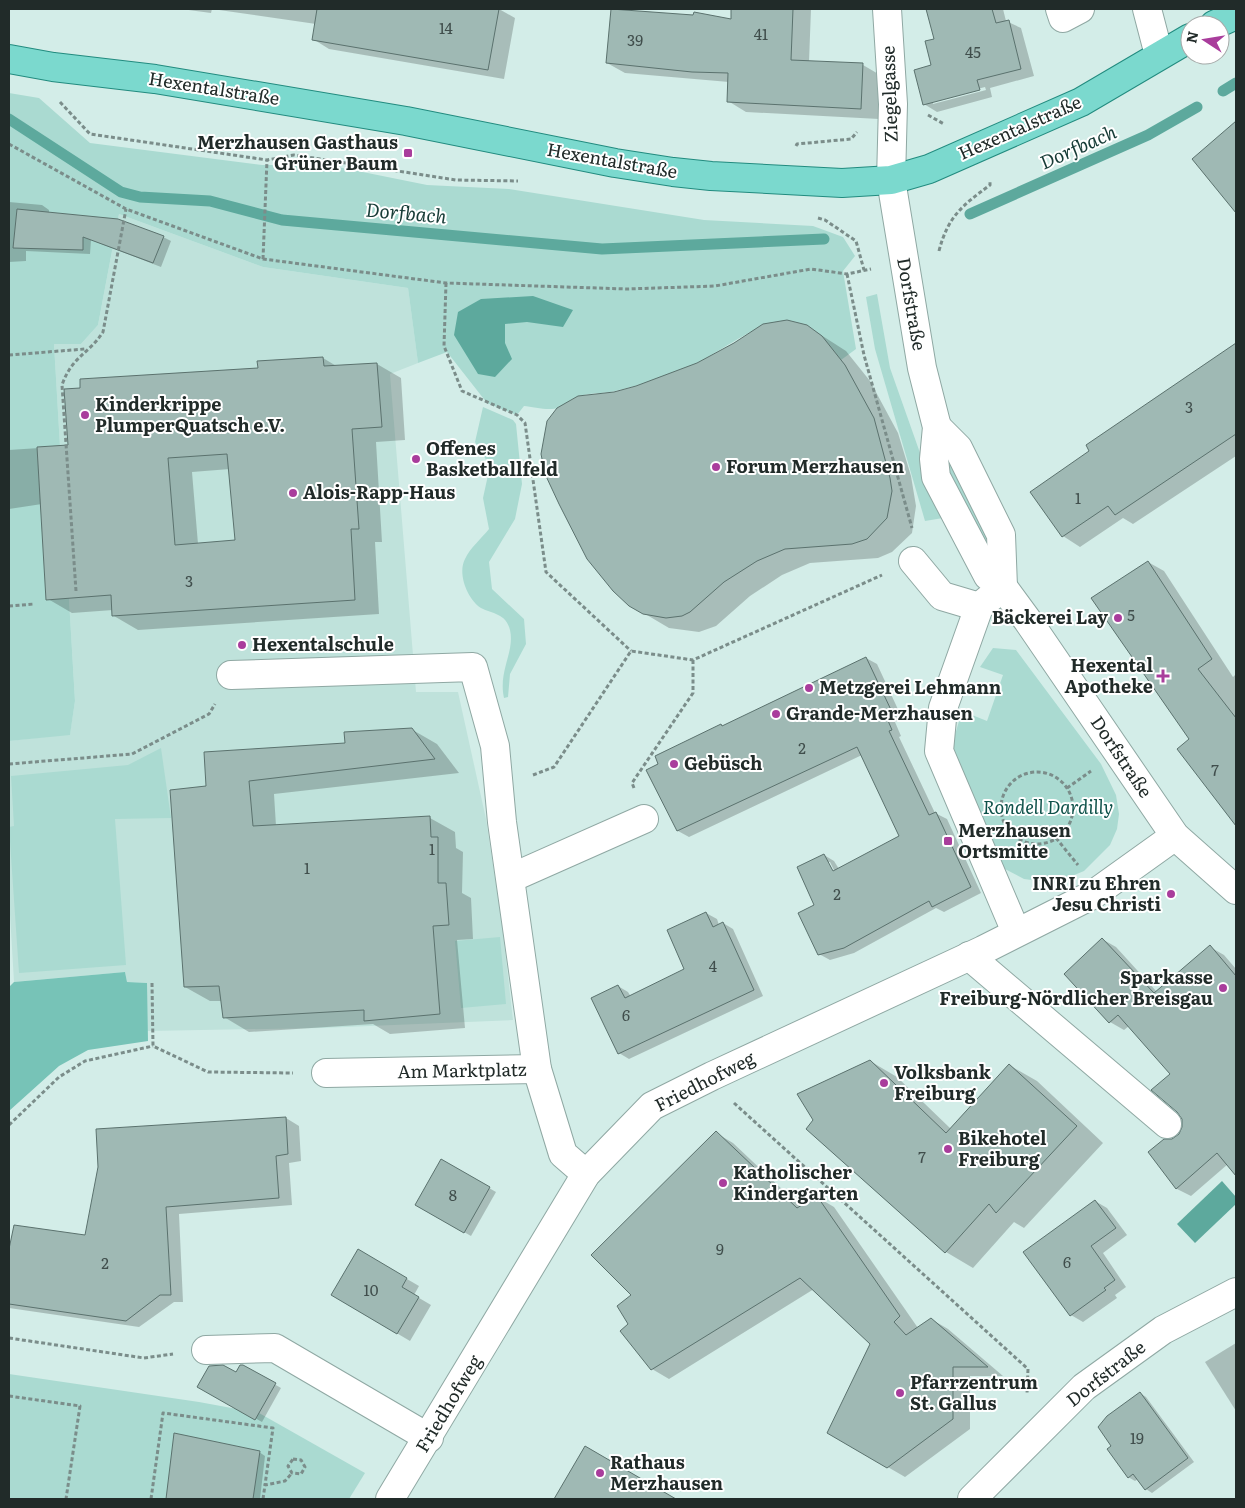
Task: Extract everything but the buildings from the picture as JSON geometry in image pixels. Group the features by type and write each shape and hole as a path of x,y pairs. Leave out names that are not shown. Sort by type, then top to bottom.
{"main road":[{"name":"Hexentalstraße","path":"9,59 53,67 155,78 348,111 615,163 673,172 744,179 842,183 892,180 929,169 1080,102 1180,43"}],"street":[{"name":"Ziegelgasse","path":"885,9 892,104 892,180"},
{"path":"1060,9 1063,18 1080,9"},
{"path":"1147,9 1159,55"},
{"name":"Dorfstraße","path":"892,180 922,368 937,427 934,459 936,477 988,576 1002,587 1175,836 1236,890"},
{"path":"913,561 942,596 979,606"},
{"path":"1002,587 979,606 943,708 939,751 1016,932"},
{"path":"231,675 474,666 495,746 537,1069"},
{"path":"511,878 644,819"},
{"name":"Friedhofweg","path":"390,1499 429,1438 586,1174 652,1106 969,956 1094,894 1175,836"},
{"path":"969,956 1167,1124"},
{"name":"Am Marktplatz","path":"326,1073 537,1069 563,1154 586,1174"},
{"name":"Dorfstraße","path":"972,1499 1084,1387 1163,1330 1236,1292"},
{"path":"206,1350 275,1348 429,1438"}],"path":[{"path":"53,67 54,96 90,134 266,160 294,154 456,180 521,181"},
{"path":"9,144 126,209 263,259 446,283 627,289 715,286 811,269 847,274 904,264"},
{"path":"263,259 266,160"},
{"path":"76,591 62,385 67,370 86,349 97,341 103,332 126,209"},
{"path":"810,217 824,220 856,241 864,270"},
{"path":"446,283 444,346 462,391 517,415 525,423 546,572 632,651 693,660 913,561 917,547 864,355 847,274"},
{"path":"9,355 86,349"},
{"path":"9,606 34,604"},
{"path":"499,786 554,767 632,651"},
{"path":"644,819 632,783 693,693 693,660"},
{"path":"9,764 132,754 209,714 231,675"},
{"path":"1041,772 1062,782 1067,788 1072,802 1072,813 1062,834 1041,844 1029,843 1018,838 1009,831 1002,814 1003,796 1008,786 1017,777 1029,773 1041,772"},
{"path":"152,983 153,1046"},
{"path":"9,1125 59,1077 85,1061 153,1046 208,1072 326,1073"},
{"path":"712,1076 721,1091 1028,1369 1027,1400 1048,1422"},
{"path":"9,1338 144,1358 206,1350"},
{"path":"9,1396 80,1406 66,1499"},
{"path":"151,1499 163,1413 273,1428 263,1499"},
{"path":"293,1459 301,1460 305,1466 301,1474 292,1473 288,1466 293,1459"},
{"path":"264,1485 285,1480 292,1473"}],"shaded area":[{"name":"Hexentalschule","path":"119,214 263,267 408,288 418,363 390,374 416,692 458,692 486,819 502,924 513,1020 321,1028 147,1031 147,983 127,982 125,972 14,982 9,897 9,741 70,734 75,701 54,344 81,344 98,325"},
{"path":"533,296 573,310 563,327 527,322 505,324 505,343 512,359 495,377 478,374 454,335 458,312 481,299"},
{"path":"125,972 127,982 147,983 148,1041 88,1050 59,1066 9,1111 9,987 14,982"},
{"path":"1222,1181 1236,1197 1236,1204 1195,1243 1177,1224"}],"green space":[{"path":"9,93 39,98 90,143 262,165 328,165 427,185 509,189 704,220 813,226 843,237 855,256 843,271 856,349 841,360 819,334 798,323 779,321 743,336 707,358 678,372 636,386 582,395 554,409 524,406 517,415 487,403 447,352 418,363 408,288 263,267 119,214 98,325 81,344 54,344 75,701 70,735 9,741"},
{"path":"877,294 890,368 943,518 925,521 875,349 866,297"},
{"path":"483,407 513,420 516,424 522,484 515,519 489,562 492,589 524,619 526,644 510,674 508,697 504,698 503,679 511,638 508,624 502,617 476,604 468,593 462,572 467,555 489,529 483,498 490,466 475,442"},
{"path":"945,453 969,495 987,536 986,539 977,542 945,467"},
{"name":"Rondell Dardilly","path":"993,648 1016,650 1101,764 1116,795 1119,814 1117,829 1110,845 1084,871 1055,883 1024,879 1001,867 956,769 952,745 962,711 987,721 1003,675 980,667"},
{"path":"161,748 171,818 115,819 126,965 19,973 9,827 14,826 11,776 128,765"},
{"path":"500,937 506,1004 461,1008 455,941"},
{"path":"9,1374 199,1402 259,1413 365,1473 349,1499 9,1499"}],"waterway":[{"name":"Dorfbach","path":"1223,91 1236,83"},
{"name":"Dorfbach","path":"970,214 1148,135 1197,107"},
{"name":"Dorfbach","path":"9,119 121,192 140,197 210,201 282,220 602,249 824,239"}],"place":[{"name":"Merzhausen Gasthaus Grüner Baum","path":"408,153"},
{"name":"Kinderkrippe PlumperQuatsch e.V.","path":"85,415"},
{"name":"Offenes Basketballfeld","path":"416,459"},
{"name":"Forum Merzhausen","path":"716,467"},
{"name":"Alois-Rapp-Haus","path":"293,493"},
{"name":"Bäckerei Lay","path":"1118,618"},
{"name":"Hexentalschule","path":"242,645"},
{"name":"Hexental Apotheke","path":"1163,676"},
{"name":"Metzgerei Lehmann","path":"809,688"},
{"name":"Grande-Merzhausen","path":"776,714"},
{"name":"Gebüsch","path":"674,764"},
{"name":"Merzhausen Ortsmitte","path":"948,841"},
{"name":"INRI zu Ehren Jesu Christi","path":"1171,894"},
{"name":"Sparkasse Freiburg-Nördlicher Breisgau","path":"1223,988"},
{"name":"Volksbank Freiburg","path":"884,1083"},
{"name":"Bikehotel Freiburg","path":"948,1149"},
{"name":"Katholischer Kindergarten","path":"723,1183"},
{"name":"Pfarrzentrum St. Gallus","path":"900,1393"},
{"name":"Rathaus Merzhausen","path":"600,1473"}]}
